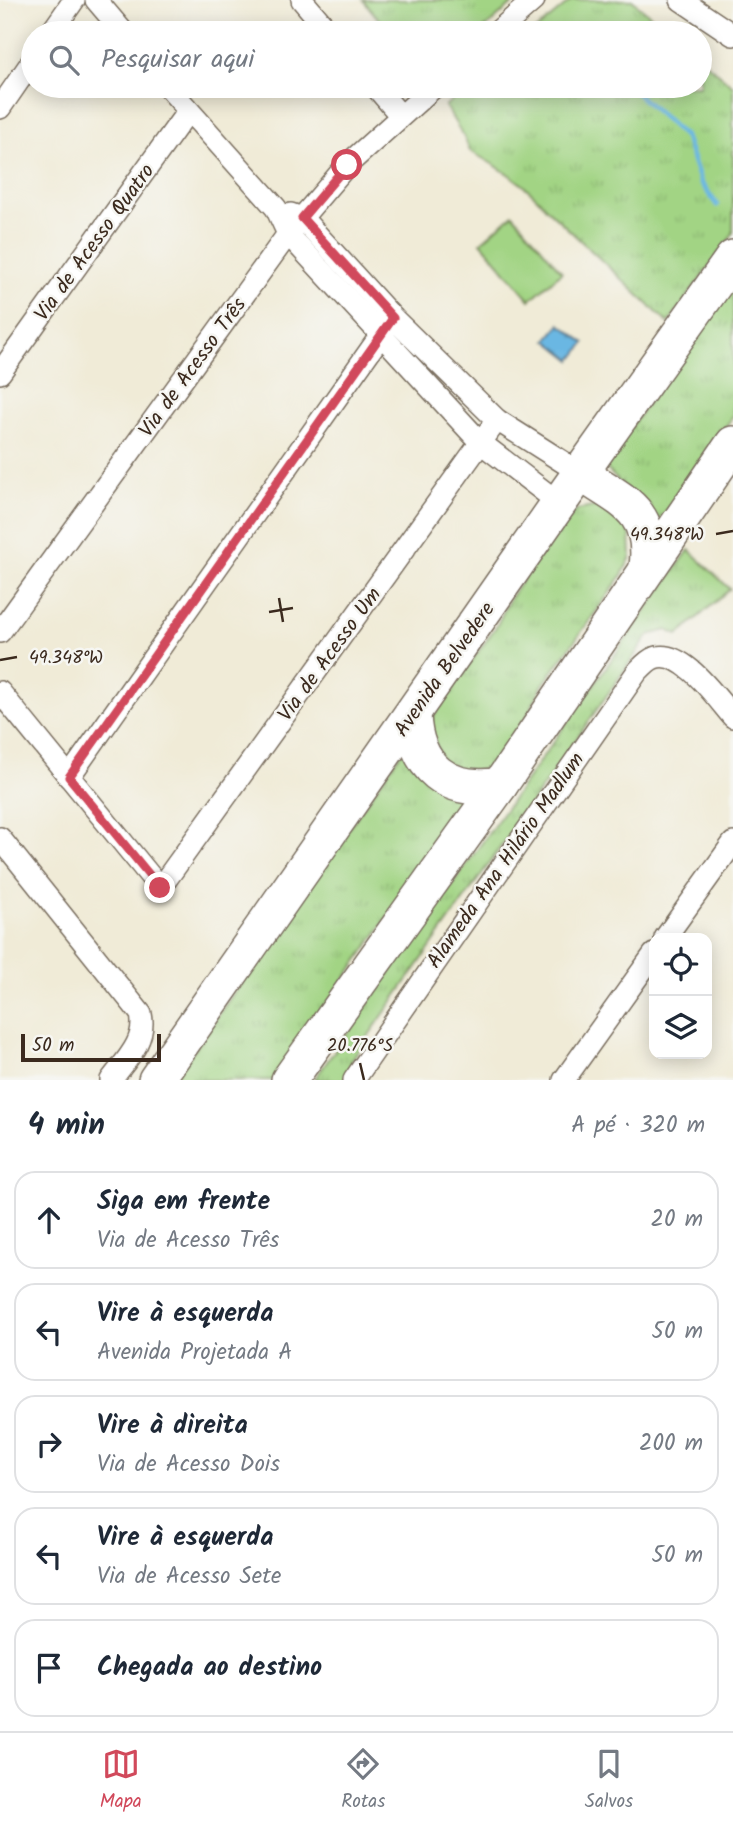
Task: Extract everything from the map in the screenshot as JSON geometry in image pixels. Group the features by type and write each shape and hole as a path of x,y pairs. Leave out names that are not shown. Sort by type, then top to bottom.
{"main road":[{"name":"Avenida Belvedere","path":"156,1080 733,258"},
{"path":"289,1080 500,785 733,444"},
{"path":"582,474 624,500 637,513 648,539 647,567"},
{"path":"412,715 413,734 430,768 445,779 463,786 481,788 500,785"}],"street":[{"path":"59,21 74,0"},
{"path":"96,0 114,21"},
{"path":"302,0 320,21"},
{"path":"510,21 534,0"},
{"path":"681,0 733,35"},
{"path":"0,108 21,77"},
{"path":"177,98 387,327 481,443 559,503"},
{"path":"385,98 400,116"},
{"name":"Via de Acesso Três","path":"0,632 295,226 347,165 421,98"},
{"name":"Via de Acesso Quatro","path":"0,373 188,111"},
{"path":"387,327 497,420 582,474"},
{"path":"0,692 69,777 387,327"},
{"name":"Via de Acesso Um","path":"69,777 160,888 497,420"},
{"path":"527,477 546,450"},
{"name":"Alameda Ana Hilário Madlum","path":"354,1080 636,672 654,658 670,657 692,670 733,717"},
{"path":"0,838 141,1014 144,1025 142,1035 111,1080"},
{"path":"669,933 733,843"},
{"path":"564,1080 649,961"}],"green space":[{"path":"363,0 517,0 493,21 380,21"},
{"path":"572,0 632,0 657,21 547,21"},
{"path":"712,68 733,86 733,234 668,323 530,191 470,151 445,106 455,98 712,98"},
{"path":"513,214 562,272 530,300 481,242"},
{"path":"733,281 733,416 658,523 604,466"},
{"path":"597,506 619,515 630,534 631,557 621,577 542,686 525,720 492,766 472,773 443,763 429,727 433,717 497,625 510,598 567,517 578,510"},
{"path":"689,550 730,589 678,635 667,630 649,635 353,1058 345,1080 314,1080"},
{"path":"408,743 473,796 274,1080 173,1080"}],"water":[{"path":"560,324 585,343 572,360 547,340"}],"waterway":[{"path":"642,98 685,137 701,183 717,205"}],"route":[{"path":"160,888 69,777 393,318 302,218 347,165"}]}
